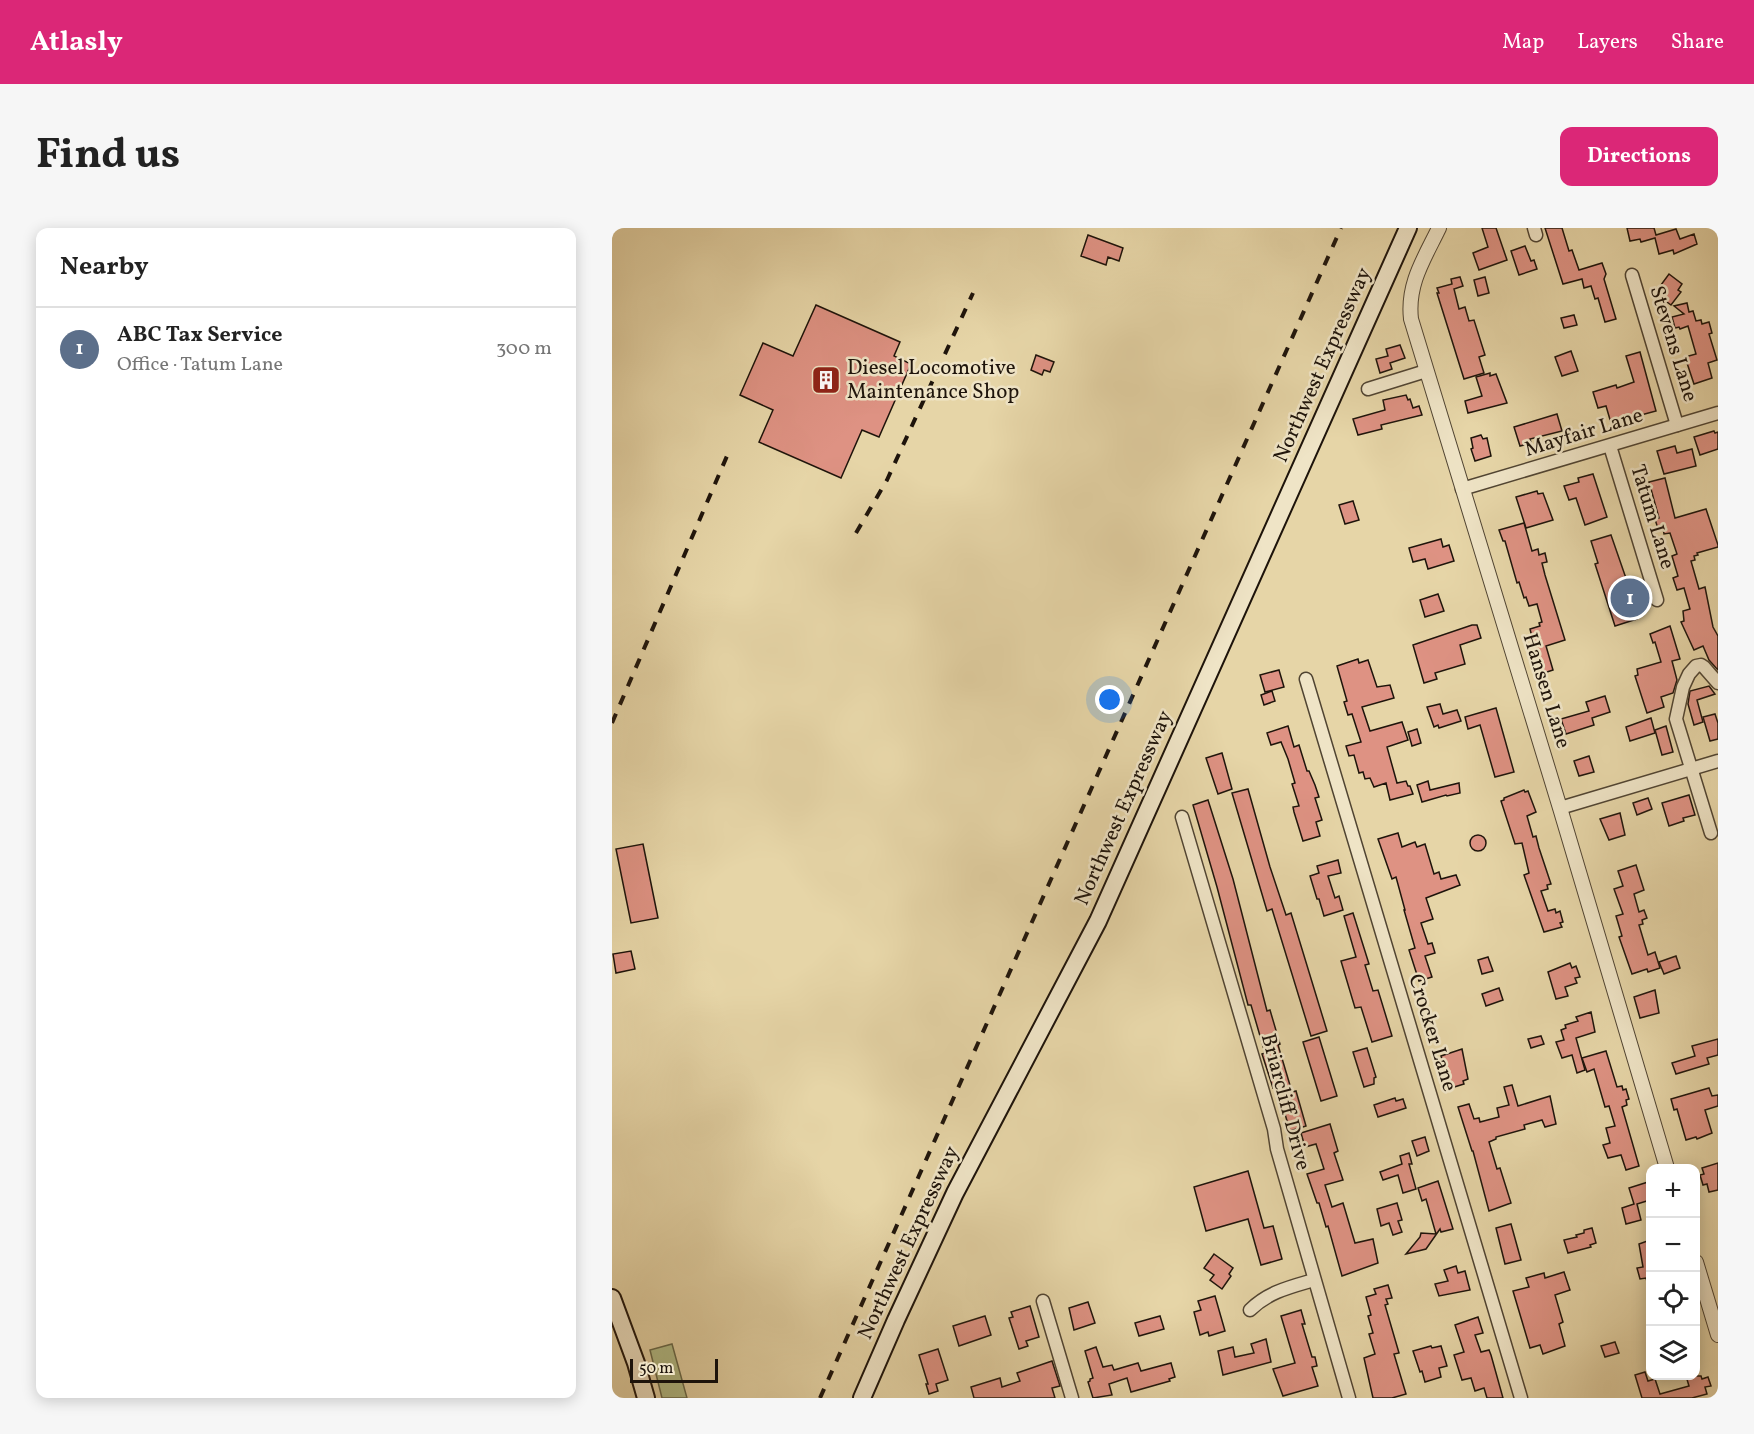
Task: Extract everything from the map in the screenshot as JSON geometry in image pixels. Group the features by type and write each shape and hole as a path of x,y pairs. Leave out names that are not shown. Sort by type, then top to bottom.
{"main road":[{"name":"Northwest Expressway","path":"862,1398 955,1193 1098,921 1408,228"},
{"path":"612,1298 646,1398"}],"street":[{"name":"Hansen Lane","path":"1439,228 1411,289 1409,303 1411,319 1666,1164"},
{"name":"Stevens Lane","path":"1632,275 1677,425"},
{"path":"1368,389 1426,371"},
{"name":"Mayfair Lane","path":"1462,489 1718,413"},
{"name":"Tatum Lane","path":"1610,446 1657,600"},
{"path":"1711,833 1676,719 1683,687 1694,669 1701,665 1712,674 1718,683"},
{"name":"Crocker Lane","path":"1306,680 1521,1398"},
{"path":"1560,808 1718,761"},
{"name":"Briarcliff Drive","path":"1182,817 1271,1118 1277,1149 1349,1398"},
{"path":"1698,1272 1718,1335"},
{"path":"1250,1310 1260,1299 1276,1291 1314,1280"},
{"path":"1043,1301 1072,1398"}],"green space":[{"path":"672,1344 687,1398 662,1398 650,1350"}],"building":[{"path":"1482,228 1496,228 1507,260 1479,270 1473,253 1488,247"},
{"path":"1545,228 1562,228 1569,251 1572,250 1579,270 1602,263 1606,274 1604,279 1616,319 1605,322 1598,298 1595,299 1591,286 1584,288 1582,279 1563,284"},
{"path":"1627,228 1654,228 1656,235 1676,229 1680,239 1694,234 1697,244 1674,254 1673,250 1659,254 1655,238 1641,242 1640,239 1630,241"},
{"path":"1088,235 1123,248 1119,261 1108,257 1106,265 1081,256"},
{"path":"1525,246 1537,269 1519,275 1511,251"},
{"path":"1669,274 1682,284 1678,290 1681,292 1671,305 1655,293"},
{"path":"1460,277 1463,286 1454,289 1459,309 1465,307 1469,321 1474,320 1485,355 1479,357 1484,373 1464,379 1437,293 1439,293 1437,288 1452,284 1451,279"},
{"path":"1485,277 1489,293 1478,296 1474,280"},
{"path":"1687,303 1689,312 1693,311 1696,321 1701,320 1702,324 1709,322 1712,333 1709,334 1717,360 1708,363 1712,378 1694,384 1685,357 1696,354 1688,326 1675,328 1672,317 1684,314 1674,306"},
{"name":"Diesel Locomotive Maintenance Shop","path":"816,305 900,342 894,356 911,364 879,437 862,430 841,478 759,442 773,410 740,395 763,343 793,356"},
{"path":"1574,315 1577,325 1564,328 1561,318"},
{"path":"1400,345 1405,358 1390,363 1392,369 1380,373 1376,359 1388,356 1386,349"},
{"path":"1571,351 1578,371 1562,376 1555,357"},
{"path":"1640,352 1656,411 1611,423 1606,406 1598,408 1593,392 1616,385 1617,388 1634,382 1626,356"},
{"path":"1036,355 1054,362 1050,372 1044,370 1042,375 1031,370"},
{"path":"1490,373 1490,376 1496,374 1507,403 1468,413 1465,401 1482,396 1476,377"},
{"path":"1406,395 1413,408 1419,406 1422,415 1381,425 1382,429 1358,435 1353,419 1385,410 1383,400"},
{"path":"1557,414 1562,431 1530,439 1531,443 1520,446 1514,427"},
{"path":"1718,432 1718,449 1700,455 1694,437"},
{"path":"1481,435 1483,439 1487,438 1491,456 1475,461 1471,449 1473,448 1471,438"},
{"path":"1675,446 1677,453 1692,449 1696,466 1664,474 1657,451"},
{"path":"1593,474 1607,517 1585,525 1576,498 1569,500 1564,486 1579,482 1578,478"},
{"path":"1665,478 1675,518 1706,509 1718,545 1718,547 1697,553 1698,555 1694,556 1695,560 1691,561 1699,589 1705,587 1713,627 1718,636 1718,670 1709,660 1703,646 1694,650 1681,622 1684,621 1683,611 1690,609 1684,588 1677,590 1673,578 1678,576 1672,556 1677,554 1670,533 1664,534 1663,528 1658,529 1655,519 1659,518 1649,482"},
{"path":"1537,491 1538,494 1543,493 1553,520 1526,528 1516,497"},
{"path":"1353,501 1359,520 1345,524 1339,505"},
{"path":"1524,523 1532,551 1538,549 1539,555 1545,553 1547,562 1542,563 1565,640 1546,646 1553,670 1541,674 1530,629 1540,626 1539,623 1542,622 1537,604 1529,606 1526,597 1524,598 1519,582 1517,583 1505,541 1499,530"},
{"path":"1611,535 1637,610 1635,610 1637,619 1615,626 1595,564 1598,563 1591,541"},
{"path":"1441,539 1443,547 1449,545 1454,561 1428,569 1425,559 1413,562 1409,548"},
{"path":"1438,594 1444,611 1425,617 1420,600"},
{"path":"1477,625 1481,638 1460,645 1465,664 1435,673 1437,679 1424,683 1413,645"},
{"path":"1670,626 1680,659 1672,661 1677,680 1673,693 1661,697 1664,707 1647,713 1635,676 1638,675 1637,669 1661,662 1650,634"},
{"path":"1358,659 1359,663 1368,660 1377,687 1390,685 1394,698 1362,707 1370,731 1402,722 1408,740 1387,747 1397,783 1406,781 1413,794 1390,800 1386,783 1374,787 1370,778 1365,779 1363,772 1359,773 1354,755 1349,756 1346,746 1361,742 1352,714 1348,715 1344,702 1347,701 1337,666"},
{"path":"1279,670 1284,687 1265,692 1260,675"},
{"path":"1709,686 1715,694 1697,700 1703,722 1694,725 1688,704 1690,691"},
{"path":"1272,691 1275,701 1264,705 1261,695"},
{"path":"1605,696 1610,712 1592,718 1594,725 1566,734 1561,719 1589,711 1586,702"},
{"path":"1440,704 1443,714 1457,710 1461,721 1439,728 1438,725 1434,727 1427,707"},
{"path":"1496,708 1514,772 1495,777 1480,725 1468,729 1465,717"},
{"path":"1715,714 1718,723 1718,739 1710,741 1703,717"},
{"path":"1651,718 1655,733 1630,741 1626,727"},
{"path":"1288,726 1294,747 1299,745 1307,771 1315,785 1319,797 1315,798 1322,820 1316,822 1320,836 1303,841 1293,807 1299,806 1292,784 1295,783 1288,759 1281,742 1271,745 1267,733"},
{"path":"1666,726 1673,752 1662,755 1655,730"},
{"path":"1417,729 1421,743 1412,746 1408,732"},
{"path":"1222,753 1232,789 1218,794 1206,758"},
{"path":"1589,756 1594,772 1579,776 1574,761"},
{"path":"1428,781 1430,790 1459,783 1460,793 1422,802 1417,785"},
{"path":"1248,789 1270,867 1286,915 1291,913 1327,1031 1311,1036 1272,909 1267,911 1232,793"},
{"path":"1524,790 1528,791 1536,812 1527,816 1533,837 1536,836 1551,884 1547,885 1548,889 1541,891 1548,911 1555,909 1556,913 1560,911 1563,922 1560,923 1562,927 1544,932 1524,875 1529,873 1522,843 1515,844 1501,801"},
{"path":"1689,795 1695,815 1683,818 1684,821 1669,826 1662,803"},
{"path":"1648,798 1652,809 1637,815 1633,803"},
{"path":"1208,800 1233,879 1267,1011 1270,1010 1292,1092 1296,1091 1306,1126 1290,1131 1277,1087 1273,1088 1262,1054 1265,1053 1251,1005 1248,1005 1193,805"},
{"path":"1620,813 1625,835 1609,840 1600,819"},
{"path":"1398,833 1402,847 1415,842 1417,847 1425,844 1434,874 1439,872 1441,879 1456,875 1460,885 1426,898 1433,919 1421,923 1428,944 1432,943 1435,953 1425,956 1432,977 1419,981 1409,950 1415,948 1396,877 1392,879 1378,839"},
{"path":"1478,835 1484,837 1486,843 1484,849 1478,851 1472,849 1470,843 1472,837"},
{"path":"643,844 658,918 631,923 616,849"},
{"path":"1338,860 1341,873 1328,876 1335,898 1339,896 1343,910 1324,916 1310,876 1319,873 1317,866"},
{"path":"1636,865 1644,890 1634,894 1639,912 1644,910 1647,918 1642,920 1643,924 1639,925 1648,955 1655,952 1660,968 1632,974 1619,937 1622,936 1616,916 1623,914 1614,889 1623,886 1618,871"},
{"path":"1353,913 1369,964 1365,965 1373,991 1378,990 1392,1036 1372,1042 1361,1007 1355,1008 1341,961 1356,957 1344,916"},
{"path":"631,951 635,969 616,973 613,954"},
{"path":"1676,956 1680,968 1664,974 1659,962"},
{"path":"1488,957 1493,971 1482,974 1478,960"},
{"path":"1570,963 1572,968 1576,966 1580,977 1575,978 1577,983 1565,987 1568,996 1556,999 1548,972"},
{"path":"1499,988 1503,1000 1486,1006 1482,994"},
{"path":"1655,990 1659,1013 1640,1018 1634,997"},
{"path":"1591,1012 1595,1032 1576,1038 1585,1070 1577,1073 1572,1055 1562,1058 1556,1042 1564,1040 1561,1030 1566,1028 1565,1025 1578,1021 1576,1017"},
{"path":"1541,1036 1544,1044 1531,1048 1528,1039"},
{"path":"1319,1037 1337,1096 1321,1101 1303,1042"},
{"path":"1718,1039 1718,1055 1707,1058 1709,1064 1676,1074 1672,1063 1695,1056 1692,1046"},
{"path":"1367,1048 1376,1077 1374,1084 1364,1087 1353,1052"},
{"path":"1462,1049 1468,1079 1463,1081 1464,1084 1451,1088 1441,1056"},
{"path":"1606,1051 1617,1087 1622,1086 1623,1090 1626,1089 1629,1099 1626,1100 1627,1105 1622,1107 1639,1166 1626,1170 1621,1155 1608,1158 1603,1145 1610,1143 1606,1128 1615,1126 1609,1106 1605,1107 1594,1069 1587,1072 1582,1058"},
{"path":"1512,1085 1518,1106 1550,1096 1556,1124 1545,1127 1542,1120 1524,1125 1525,1129 1496,1137 1489,1142 1511,1203 1489,1211 1473,1151 1458,1107 1469,1104 1474,1119 1479,1118 1480,1122 1499,1117 1497,1108 1509,1105 1504,1087"},
{"path":"1709,1088 1712,1096 1718,1095 1718,1106 1705,1110 1712,1133 1697,1139 1696,1137 1686,1140 1677,1109 1674,1110 1671,1099"},
{"path":"1395,1098 1396,1101 1403,1099 1406,1108 1378,1117 1374,1105"},
{"path":"1330,1124 1338,1151 1334,1153 1343,1180 1325,1185 1332,1207 1343,1203 1355,1243 1373,1239 1378,1263 1342,1276 1328,1226 1326,1227 1307,1174 1324,1169 1316,1144 1305,1147 1301,1133"},
{"path":"1425,1137 1429,1151 1417,1156 1412,1141"},
{"path":"1409,1153 1412,1164 1409,1164 1416,1189 1403,1193 1398,1175 1383,1180 1380,1172 1402,1164 1400,1156"},
{"path":"1718,1163 1718,1190 1709,1192 1707,1184 1703,1185 1700,1175 1704,1174 1702,1168"},
{"path":"1248,1171 1264,1228 1273,1226 1282,1259 1261,1265 1248,1219 1206,1231 1194,1187"},
{"path":"1438,1181 1453,1229 1441,1232 1440,1229 1426,1249 1406,1254 1421,1233 1436,1234 1426,1199 1422,1201 1418,1188"},
{"path":"1646,1183 1646,1201 1637,1204 1641,1220 1626,1224 1622,1208 1634,1204 1629,1188"},
{"path":"1397,1203 1402,1220 1398,1221 1402,1232 1393,1235 1389,1223 1381,1226 1377,1209"},
{"path":"1511,1224 1521,1260 1505,1264 1496,1228"},
{"path":"1592,1228 1596,1243 1590,1245 1591,1247 1568,1253 1564,1240 1577,1237 1576,1235 1584,1233 1584,1230"},
{"path":"1646,1241 1646,1278 1640,1279 1637,1268 1643,1267 1639,1244"},
{"path":"1214,1254 1233,1268 1229,1274 1231,1276 1222,1289 1210,1280 1214,1275 1204,1268"},
{"path":"1456,1266 1458,1273 1465,1271 1470,1290 1439,1296 1435,1284 1448,1281 1444,1270"},
{"path":"1564,1272 1570,1290 1555,1295 1563,1322 1559,1324 1565,1346 1543,1354 1540,1345 1530,1348 1513,1291 1529,1287 1526,1278 1544,1273 1545,1278"},
{"path":"1388,1285 1392,1298 1386,1299 1388,1304 1385,1305 1399,1353 1394,1354 1406,1394 1392,1398 1373,1398 1364,1358 1375,1354 1369,1334 1373,1333 1366,1297 1376,1294 1374,1289"},
{"path":"1215,1296 1225,1331 1209,1336 1208,1332 1200,1335 1194,1312 1201,1310 1198,1301"},
{"path":"1088,1302 1095,1323 1074,1330 1069,1308"},
{"path":"1030,1306 1039,1337 1026,1341 1028,1346 1019,1349 1009,1318 1013,1317 1011,1312"},
{"path":"1301,1310 1305,1324 1302,1324 1312,1357 1315,1357 1317,1366 1312,1367 1318,1386 1283,1396 1273,1369 1295,1363 1281,1316"},
{"path":"985,1316 991,1335 959,1346 953,1326"},
{"path":"1160,1316 1164,1329 1139,1336 1135,1323"},
{"path":"1478,1317 1483,1333 1475,1335 1481,1352 1489,1350 1503,1398 1487,1398 1484,1388 1475,1391 1471,1378 1462,1380 1454,1355 1464,1352 1455,1325"},
{"path":"1266,1339 1271,1362 1223,1375 1218,1351 1233,1347 1235,1357 1254,1353 1251,1344"},
{"path":"1615,1342 1619,1353 1605,1357 1601,1346"},
{"path":"1431,1346 1432,1348 1441,1346 1447,1366 1439,1368 1441,1377 1425,1382 1413,1351"},
{"path":"1096,1347 1103,1367 1112,1365 1114,1370 1138,1363 1141,1371 1171,1363 1175,1377 1169,1379 1170,1381 1131,1392 1127,1378 1109,1384 1112,1395 1093,1398 1088,1382 1093,1378 1085,1351"},
{"path":"938,1349 948,1380 936,1384 938,1391 929,1394 919,1355"},
{"path":"1052,1361 1060,1386 1052,1388 1055,1398 974,1398 971,1387 1000,1378 1002,1387 1020,1381 1017,1373"},
{"path":"1645,1372 1646,1380 1655,1380 1660,1394 1689,1386 1687,1380 1700,1380 1700,1376 1702,1379 1708,1377 1711,1386 1705,1387 1707,1394 1692,1398 1642,1398 1635,1375"}],"railway":[{"path":"820,1398 1341,228"},
{"path":"856,533 887,480 973,293"},
{"path":"612,723 727,456"}],"place":[{"name":"Diesel Locomotive Maintenance Shop","path":"826,380"},
{"name":"ABC Tax Service","path":"1630,598"}]}
